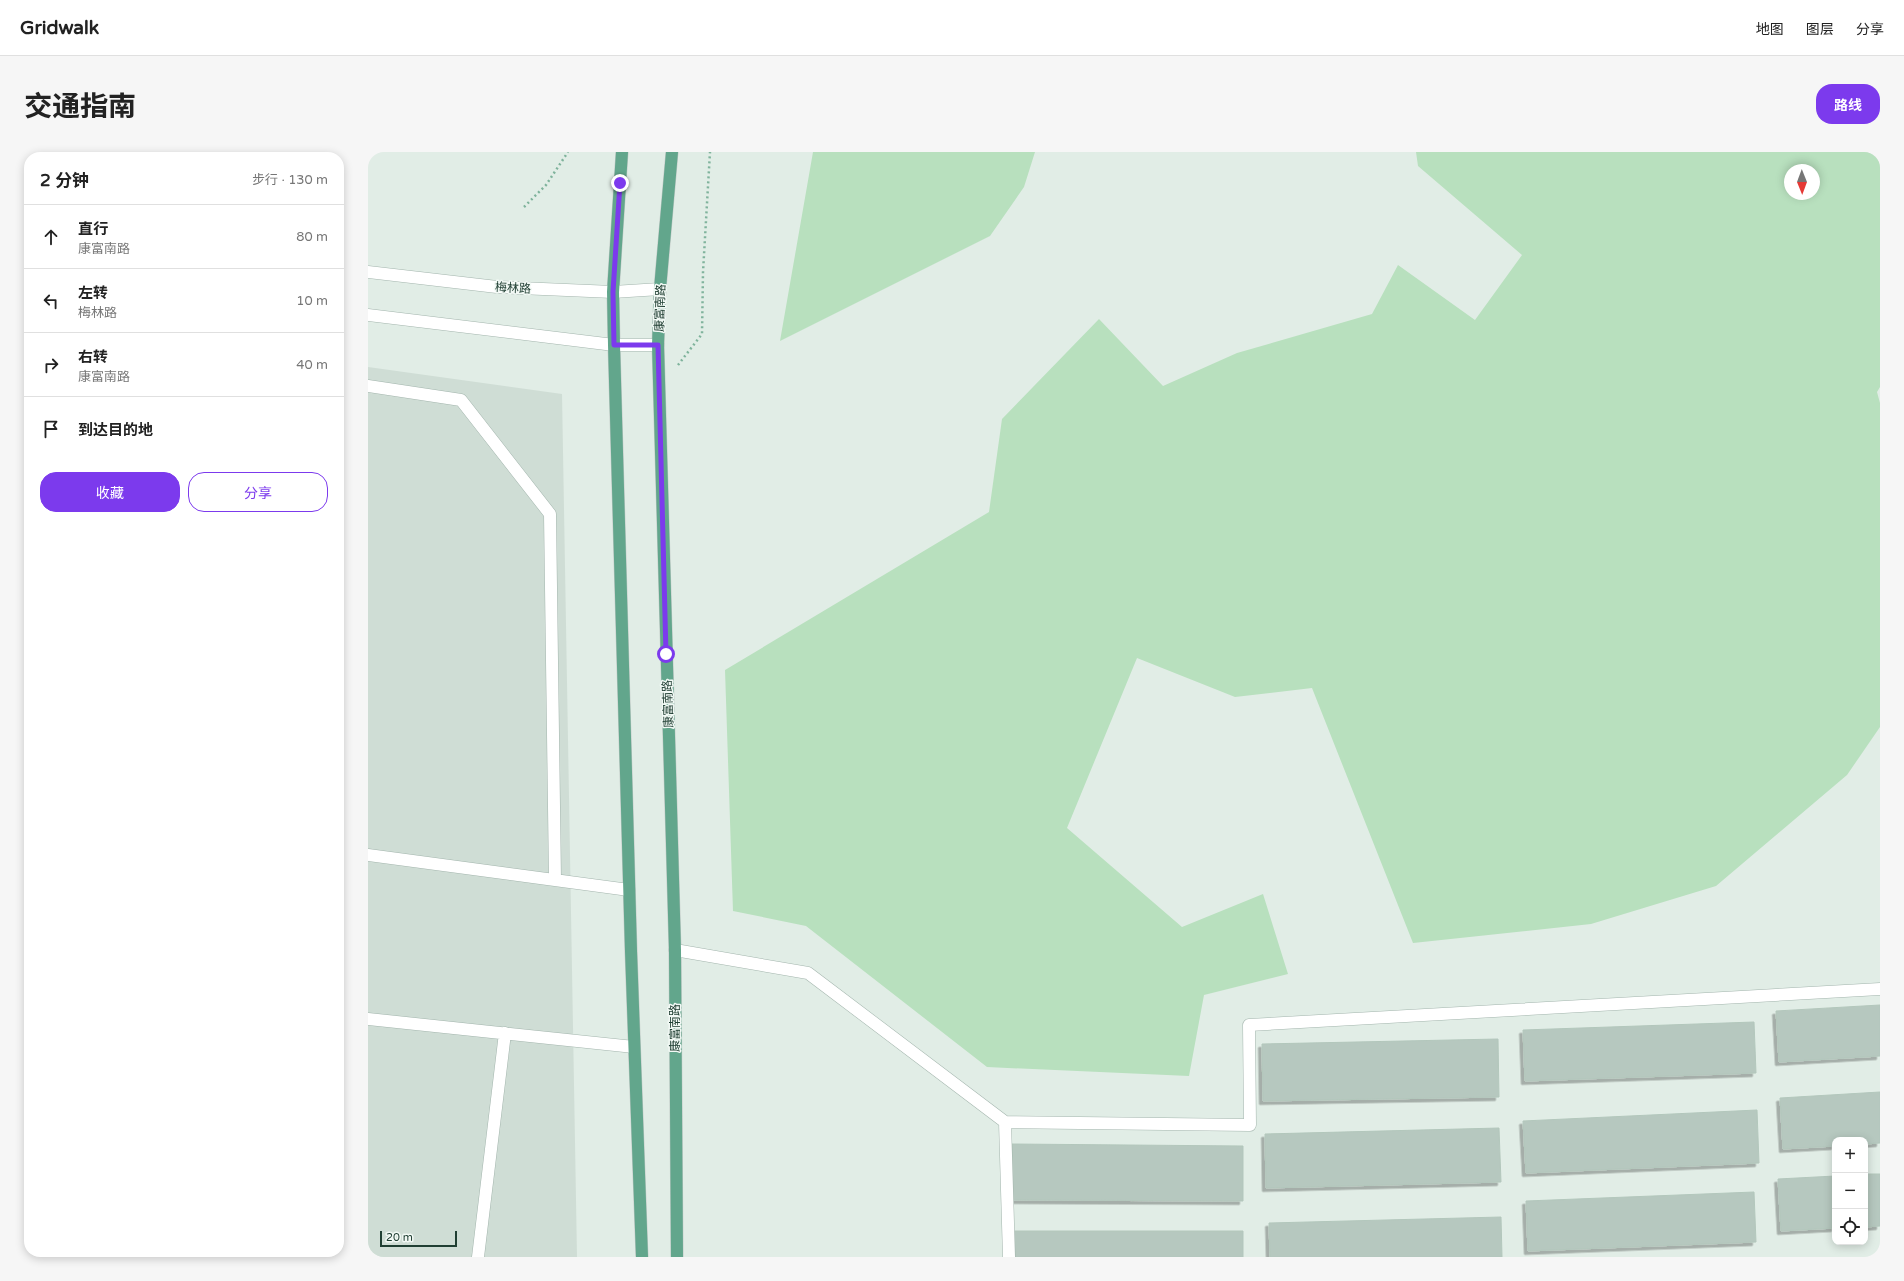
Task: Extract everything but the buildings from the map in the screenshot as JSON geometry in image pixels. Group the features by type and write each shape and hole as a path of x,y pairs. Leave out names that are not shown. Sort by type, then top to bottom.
{"main road":[{"path":"622,152 613,292 629,890 642,1257"},
{"name":"康富南路","path":"672,152 660,290 658,345 675,950 677,1257"}],"street":[{"name":"梅林路","path":"368,272 497,287 613,292 660,290"},
{"path":"368,315 614,345 658,345"},
{"path":"368,386 461,400 550,514 555,880"},
{"path":"368,855 629,890"},
{"path":"675,950 808,973 1005,1122 1250,1125 1249,1025 1880,989"},
{"path":"368,1019 634,1047"},
{"path":"478,1257 505,1033"},
{"path":"1005,1122 1009,1257"}],"path":[{"path":"524,207 546,185 568,152"},
{"path":"659,389 702,334 703,272 710,152"}],"shaded area":[{"path":"368,367 562,394 577,1257 368,1257"}],"green space":[{"path":"813,152 1035,152 1024,187 990,236 780,341"},
{"path":"1416,152 1880,152 1880,387 1877,392 1880,403 1880,727 1847,775 1716,886 1591,924 1413,943 1312,688 1235,697 1137,658 1067,828 1182,927 1263,894 1288,974 1204,995 1189,1076 987,1067 806,926 733,911 725,670 989,512 1002,419 1099,319 1163,386 1237,353 1372,314 1398,265 1475,320 1522,255 1418,166"}],"route":[{"path":"620,183 613,292 614,345 658,345 666,654"}]}
